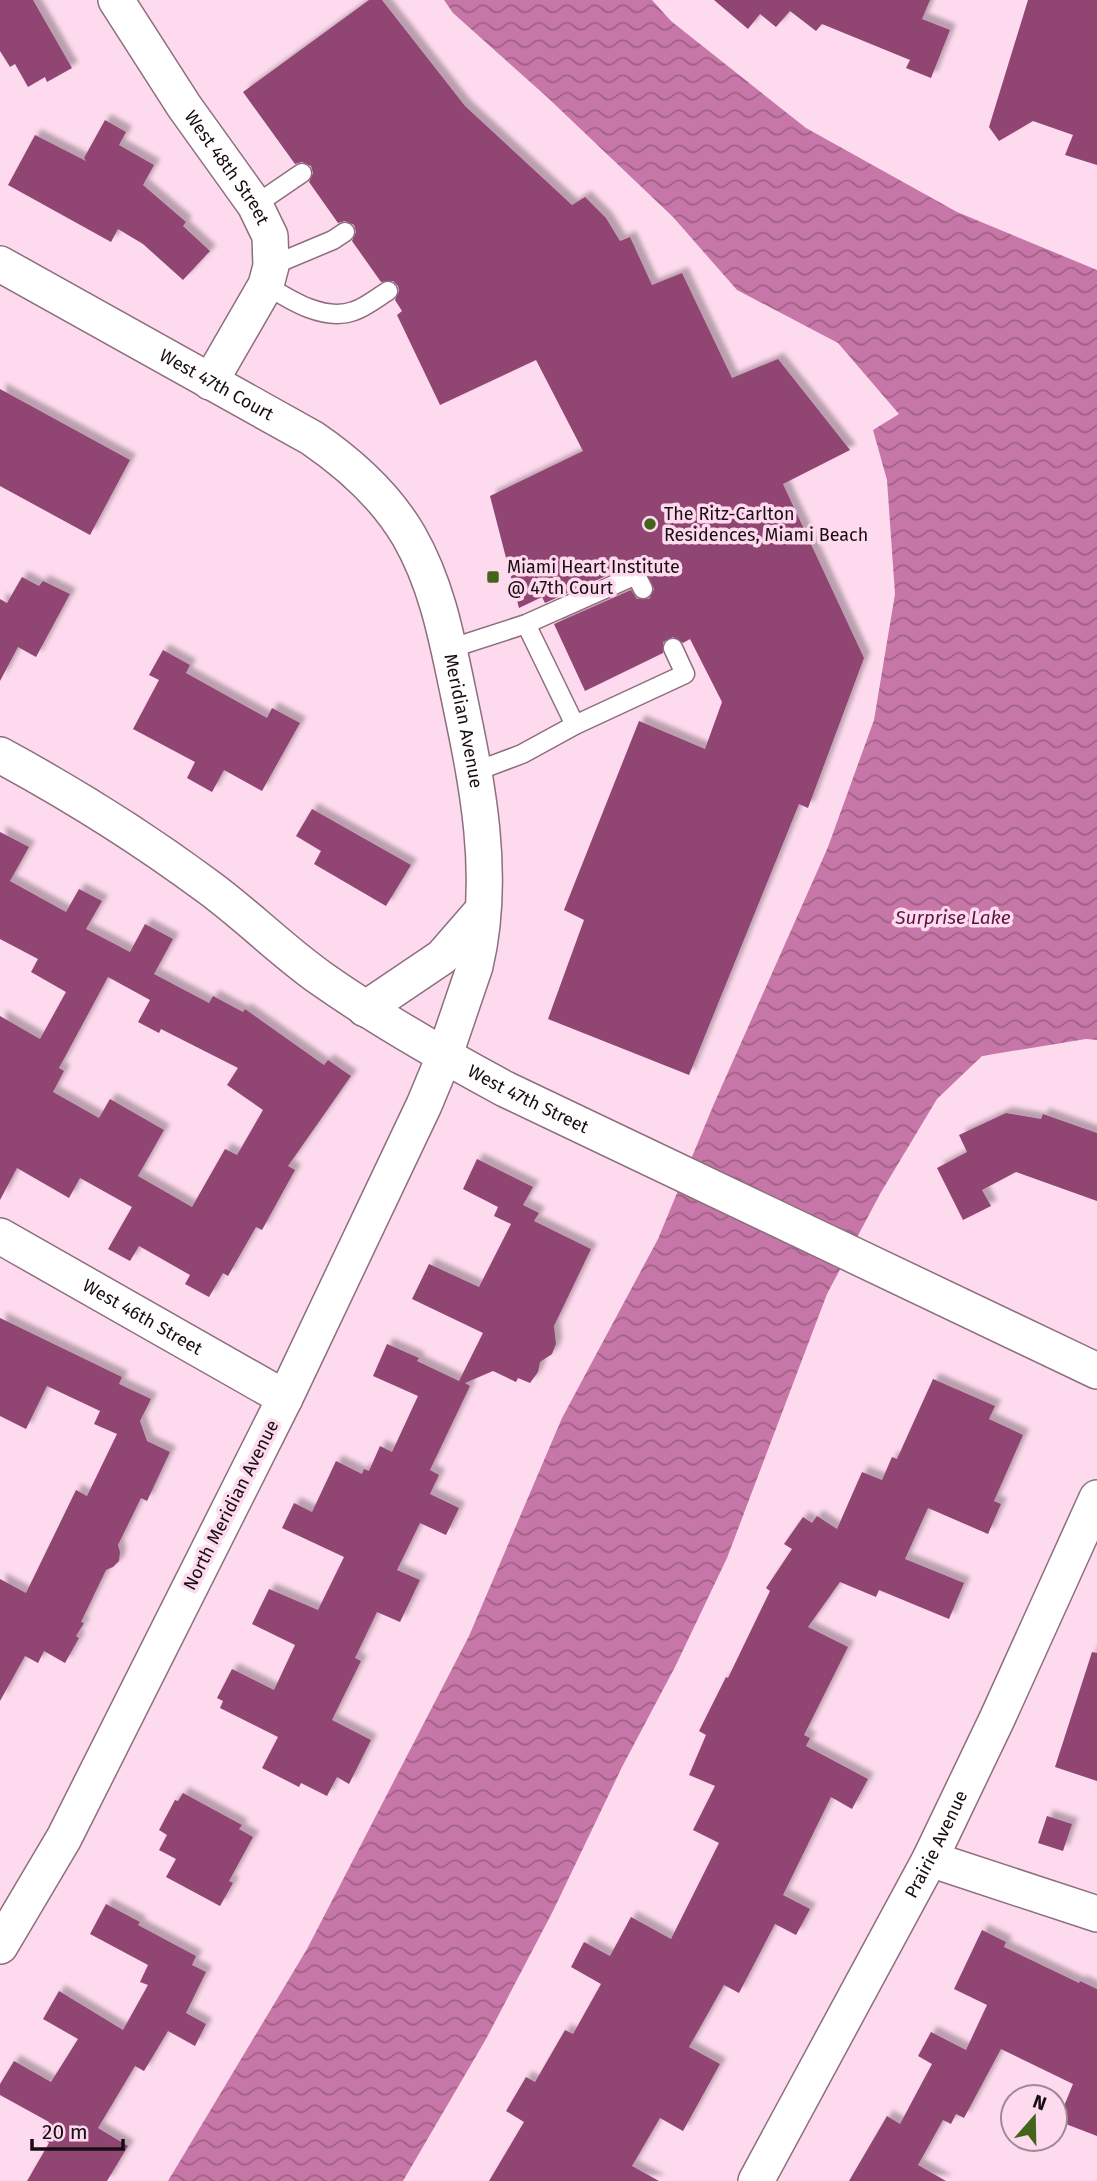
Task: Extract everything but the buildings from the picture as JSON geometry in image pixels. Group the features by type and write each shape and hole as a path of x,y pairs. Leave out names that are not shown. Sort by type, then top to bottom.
{"street":[{"name":"West 48th Street","path":"116,0 184,106 255,205 270,236 268,275"},
{"name":"West 47th Court","path":"0,264 312,438 344,461 376,492 410,538"},
{"path":"210,382 268,275"},
{"name":"Meridian Avenue","path":"410,538 432,584 449,649 474,772 484,847 482,911 475,966 444,1057"},
{"name":"West 47th Street","path":"0,755 81,801 154,848 243,913 304,965 365,1009 444,1057 505,1089 1097,1371"},
{"path":"365,1009 442,957 482,911"},
{"name":"North Meridian Avenue","path":"0,1946 64,1838 285,1398 444,1057"},
{"name":"West 46th Street","path":"0,1236 285,1398"},
{"name":"Prairie Avenue","path":"756,2181 930,1859 1097,1498"},
{"path":"930,1859 1097,1914"}],"lane":[{"path":"255,205 302,173"},
{"path":"345,232 268,275 295,304 323,313 353,312 388,291"},
{"path":"449,649 526,624 636,575 643,589"},
{"path":"526,624 575,725"},
{"path":"474,772 522,754 575,725 685,674 673,648"}],"water":[{"name":"Surprise Lake","path":"444,0 652,0 671,21 806,128 957,212 1097,270 1097,1040 1086,1039 982,1056 937,1099 880,1194 827,1294 727,1558 675,1667 486,2039 403,2181 168,2181 307,1949 469,1636 562,1418 658,1239 713,1106 828,847 874,720 895,594 887,480 873,430 899,414 838,343 737,290 673,217 547,97 453,13"}],"place":[{"name":"The Ritz-Carlton Residences, Miami Beach","path":"650,524"},
{"name":"Miami Heart Institute @ 47th Court","path":"493,577"}]}
